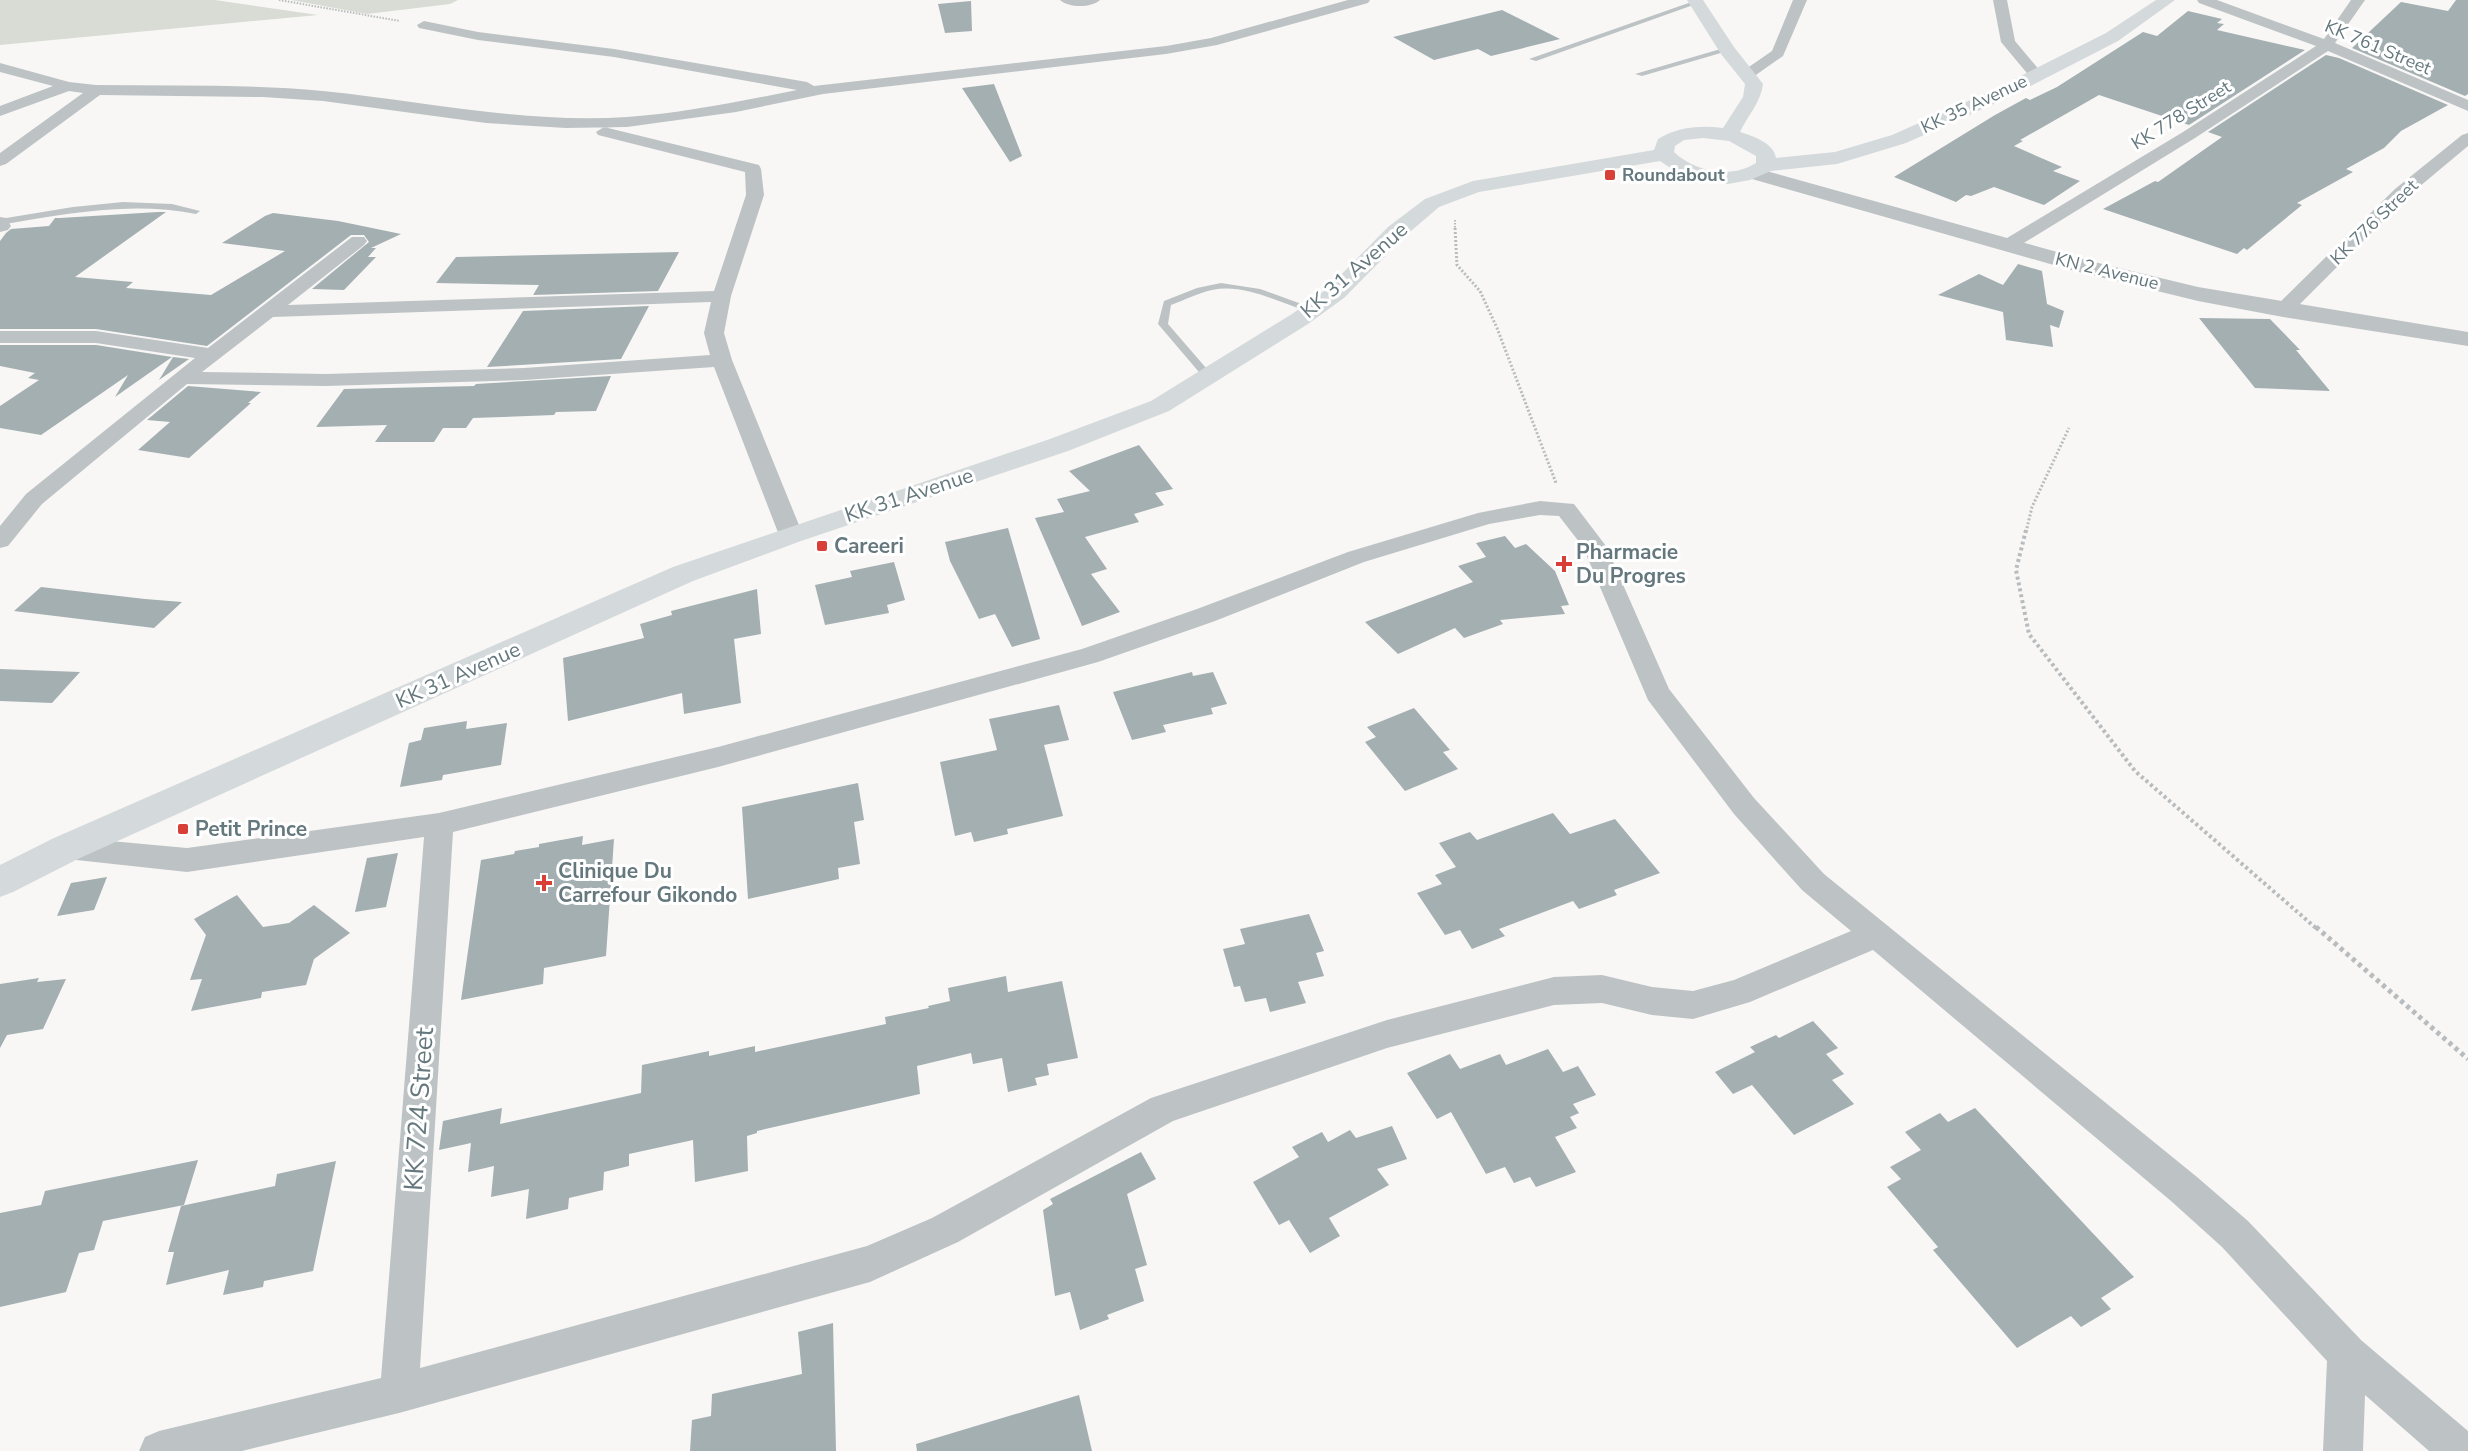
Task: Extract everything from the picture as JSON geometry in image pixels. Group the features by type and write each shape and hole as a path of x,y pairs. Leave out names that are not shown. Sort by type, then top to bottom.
{"main road":[{"name":"KK 35 Avenue","path":"1664,154 1677,165 1700,174 1728,177 1759,169 1821,161 1872,148 1990,99 2112,37 2167,0"},
{"path":"1696,1 1727,50 1754,84 1755,92 1740,113 1729,135"},
{"path":"1664,154 1665,143 1679,135 1702,132 1729,135 1760,148 1766,154 1759,169"},
{"name":"KK 31 Avenue","path":"0,882 67,848 683,574 791,535 1059,445 1160,406 1336,293 1396,232 1432,203 1454,194 1503,181 1664,154"}],"street":[{"path":"1067,0 1073,2 1093,0"},
{"path":"0,68 68,86 96,90 263,92 323,96 486,118 566,123 627,122 680,117 823,89 1166,50 1212,42 1364,0"},
{"path":"1748,74 1778,53 1800,0"},
{"path":"2000,0 2008,42 2036,75"},
{"name":"KK 761 Street","path":"2204,0 2327,45 2468,106"},
{"name":"KK 778 Street","path":"2008,245 2189,135 2327,45 2358,0"},
{"path":"424,25 478,36 614,53 823,89"},
{"path":"0,111 68,86"},
{"path":"0,160 96,90"},
{"path":"566,123 753,169 755,195 722,296 714,333 722,360 791,535"},
{"name":"KK 776 Street","path":"2283,310 2401,193 2468,138"},
{"name":"KN 2 Avenue","path":"1759,169 2008,245 2198,294 2283,310 2468,339"},
{"path":"0,222 0,227"},
{"path":"0,541 34,499 182,378 358,241"},
{"path":"267,311 722,296"},
{"path":"0,337 96,337 213,355"},
{"path":"182,378 326,380 524,374 722,360"},
{"path":"67,848 187,860 247,854 440,824 718,758 1089,656 1206,615 1356,557 1486,518 1540,508 1566,509 1594,546 1657,693 1744,806 1813,882 2184,1189 2235,1234 2347,1354 2460,1451"},
{"name":"KK 724 Street","path":"399,1393 440,824"},
{"path":"159,1451 399,1393 870,1264 945,1230 1163,1109 1387,1034 1554,991 1602,989 1652,1001 1693,1005 1739,992 1875,935"},
{"path":"2343,1451 2347,1354"}],"lane":[{"path":"1533,58 1696,1"},
{"path":"1639,74 1727,50"},
{"path":"0,222 67,211 145,204 196,211"},
{"path":"1209,376 1163,324 1167,303 1198,291 1221,286 1260,291 1312,310"}],"path":[{"path":"279,0 424,25"},
{"path":"1454,194 1457,265 1480,291 1497,328 1566,509"},
{"path":"2069,428 2032,507 2016,570 2029,634 2135,771 2468,1059"}],"shaded area":[{"path":"0,0 215,0 318,15 0,45"},
{"path":"291,0 458,0 450,4 367,14"}],"building":[{"path":"2456,0 2468,0 2468,94 2465,96 2352,48 2401,2 2448,11"},
{"path":"971,1 972,31 945,33 938,4"},
{"path":"1502,10 1560,39 1491,56 1478,49 1434,60 1393,37"},
{"path":"2188,11 2222,19 2217,23 2224,24 2217,30 2305,50 2189,125 2099,95 2020,140 2023,141 2014,146 2062,167 2053,171 2080,181 2044,205 1994,187 1971,196 1966,195 1956,202 1894,177 1995,115 2026,98 2030,100 2057,87 2143,32 2157,36"},
{"path":"2326,55 2339,58 2448,105 2401,131 2384,148 2346,169 2353,172 2297,203 2302,205 2247,250 2244,248 2237,254 2103,209 2155,181 2158,182 2222,137 2208,132"},
{"path":"994,84 1022,156 1010,162 962,88"},
{"path":"166,212 75,277 133,282 126,288 211,295 285,251 222,243 273,213 338,221 401,234 371,248 376,248 368,257 376,257 344,290 312,289 369,242 364,235 351,235 207,346 96,329 0,329 0,241 11,229 49,226 55,218"},
{"path":"679,252 658,291 533,295 539,285 436,283 456,257"},
{"path":"2018,264 2042,271 2047,304 2064,311 2059,328 2050,325 2053,347 2006,340 2003,312 1938,295 1979,274 2003,285"},
{"path":"649,306 621,359 487,367 523,311"},
{"path":"2199,318 2270,319 2300,350 2296,350 2330,391 2255,388"},
{"path":"0,345 96,345 172,357 115,397 128,375 41,435 0,428 0,406 39,380 28,378 35,373 0,366"},
{"path":"173,357 189,359 159,380"},
{"path":"611,376 596,411 473,418 466,428 443,428 434,442 375,442 387,425 316,427 344,389 474,386 476,384"},
{"path":"188,386 261,392 189,458 138,450 170,422 147,420"},
{"path":"1139,445 1173,489 1155,493 1164,505 1134,514 1139,522 1085,537 1107,569 1091,574 1120,612 1082,626 1035,518 1064,512 1057,499 1090,491 1069,471"},
{"path":"1008,528 1040,639 1012,647 995,614 979,619 950,561 945,542"},
{"path":"1505,536 1515,548 1526,544 1555,571 1569,605 1561,606 1565,614 1500,620 1503,624 1464,638 1455,628 1398,654 1365,622 1473,582 1458,566 1486,557 1476,543"},
{"path":"894,562 905,600 887,605 889,613 825,625 815,585 852,577 850,571"},
{"path":"41,587 182,602 154,628 14,611"},
{"path":"757,589 761,634 734,639 741,703 684,714 682,693 568,721 563,658 644,638 640,624 672,615 671,611"},
{"path":"0,669 80,672 52,703 0,701"},
{"path":"1192,672 1193,676 1213,672 1227,704 1211,708 1213,714 1163,725 1166,732 1132,740 1113,692"},
{"path":"1059,705 1069,740 1044,745 1063,816 1007,829 1008,834 974,842 971,832 955,836 940,762 997,750 989,719"},
{"path":"1414,708 1450,750 1443,752 1458,769 1405,791 1365,742 1376,737 1367,727"},
{"path":"467,721 466,729 507,723 501,765 443,775 442,780 400,787 409,743 421,740 424,728"},
{"path":"858,783 864,820 854,822 860,864 838,868 839,879 748,899 742,807"},
{"path":"1553,813 1570,834 1615,819 1660,873 1614,890 1617,895 1579,909 1573,901 1499,929 1505,936 1472,949 1460,930 1445,935 1417,893 1442,884 1435,875 1456,867 1439,843 1470,832 1477,840"},
{"path":"583,836 582,845 614,839 606,956 544,968 543,984 461,1000 481,860 514,854 515,851 539,847 539,844"},
{"path":"398,853 386,907 355,912 367,858"},
{"path":"107,877 94,910 57,916 71,883"},
{"path":"237,895 263,927 289,923 314,905 350,933 314,959 306,985 262,992 261,998 191,1011 202,979 190,980 206,935 194,919"},
{"path":"1309,914 1324,951 1316,953 1324,976 1298,982 1306,1003 1270,1012 1266,998 1245,1002 1240,986 1234,987 1223,949 1245,944 1240,929"},
{"path":"1006,976 1008,992 1062,981 1078,1058 1047,1064 1049,1075 1035,1078 1037,1085 1008,1092 1002,1058 973,1064 971,1053 917,1066 920,1094 757,1131 747,1136 748,1171 695,1182 693,1140 629,1154 629,1166 604,1172 603,1190 569,1198 568,1209 526,1219 529,1189 491,1197 494,1166 468,1172 471,1143 439,1150 443,1121 502,1108 500,1124 641,1093 642,1065 709,1051 709,1056 755,1046 755,1052 886,1024 885,1017 950,1001 948,988"},
{"path":"39,978 37,982 66,979 43,1029 7,1035 0,1048 0,984"},
{"path":"1813,1021 1838,1048 1826,1054 1844,1074 1832,1080 1854,1104 1794,1135 1752,1085 1733,1094 1715,1072 1755,1052 1750,1047 1776,1035 1779,1038"},
{"path":"1548,1049 1563,1072 1578,1066 1596,1095 1573,1104 1579,1113 1570,1117 1577,1128 1555,1137 1576,1172 1536,1187 1530,1177 1514,1183 1505,1167 1486,1174 1451,1112 1437,1119 1407,1073 1450,1054 1460,1069 1500,1054 1506,1065"},
{"path":"1975,1108 2134,1277 2101,1298 2111,1309 2081,1327 2071,1316 2017,1348 1933,1250 1938,1247 1887,1187 1901,1179 1890,1167 1921,1150 1905,1132 1940,1113 1948,1122"},
{"path":"1392,1126 1407,1159 1377,1169 1389,1185 1329,1218 1340,1236 1310,1253 1289,1220 1279,1225 1253,1182 1299,1157 1292,1147 1322,1132 1328,1142 1350,1130 1356,1138"},
{"path":"1141,1152 1156,1179 1127,1194 1147,1265 1135,1269 1144,1301 1107,1315 1109,1319 1080,1330 1070,1292 1055,1296 1043,1210 1053,1204 1050,1199"},
{"path":"198,1160 184,1205 103,1221 94,1250 79,1253 66,1292 0,1307 0,1213 41,1205 45,1191"},
{"path":"336,1161 313,1271 264,1281 263,1287 223,1295 229,1270 166,1285 174,1252 168,1252 181,1206 275,1186 277,1174"},
{"path":"833,1323 836,1451 690,1451 692,1420 711,1416 712,1394 802,1374 798,1332"},
{"path":"1079,1395 1092,1451 917,1451 916,1444"}],"place":[{"name":"Roundabout","path":"1610,175"},
{"name":"Careeri","path":"822,546"},
{"name":"Pharmacie Du Progres","path":"1564,564"},
{"name":"Petit Prince","path":"183,829"},
{"name":"Clinique Du Carrefour Gikondo","path":"544,883"}]}
